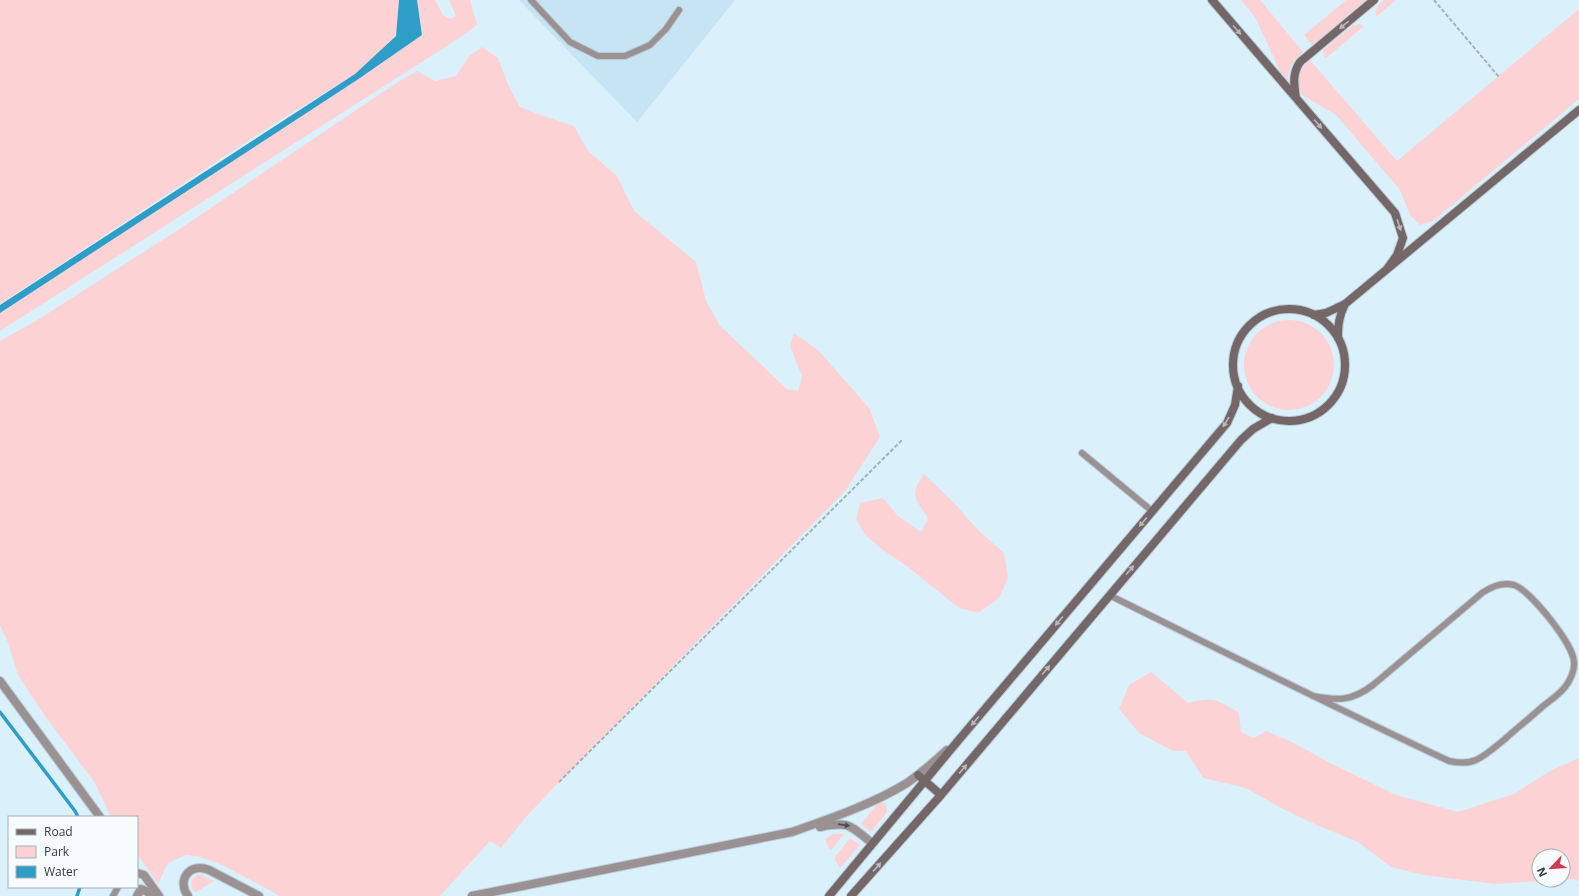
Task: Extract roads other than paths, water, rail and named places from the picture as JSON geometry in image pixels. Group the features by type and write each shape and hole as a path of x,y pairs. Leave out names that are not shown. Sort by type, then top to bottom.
{"main road":[{"path":"1212,0 1395,214 1403,238 1397,255 1387,269"},
{"path":"1296,98 1294,75 1300,62 1374,0"},
{"path":"1314,315 1326,313 1344,304 1579,110"},
{"path":"1338,338 1324,321 1314,315 1298,310 1281,310 1270,312 1260,317 1244,332 1235,353 1234,369 1238,386 1242,394 1254,408 1272,418 1283,421 1305,419 1315,415 1333,401 1343,381 1345,370 1345,359 1338,338 1338,323 1344,304"},
{"path":"829,896 922,778 956,742 1227,423 1235,405 1238,386"},
{"path":"851,896 941,795 1241,440 1253,430 1272,418"},
{"path":"922,778 941,795"}],"street":[{"path":"0,681 99,816"},
{"path":"792,832 835,817 922,778"},
{"path":"472,896 835,824 846,824 851,826 872,843"},
{"path":"188,896 183,886 185,878 190,871 200,867 209,870 259,896"},
{"path":"138,873 144,875 159,896"},
{"path":"137,896 142,889 148,892 150,896"}],"lane":[{"path":"531,0 570,42 598,56 625,56 650,45 666,29 679,10"},
{"path":"1082,453 1152,511"},
{"path":"1109,595 1313,696 1449,762 1466,763 1487,754 1564,688 1573,670 1574,662 1567,643 1551,621 1531,598 1523,590 1514,585 1504,584 1488,589 1482,593 1370,687 1359,694 1339,700 1313,696"}],"water":[{"path":"399,0 417,0 422,35 357,80 0,313 0,305 355,74 396,36"}],"waterway":[{"path":"0,712 78,816"},
{"path":"77,896 80,888"}]}
